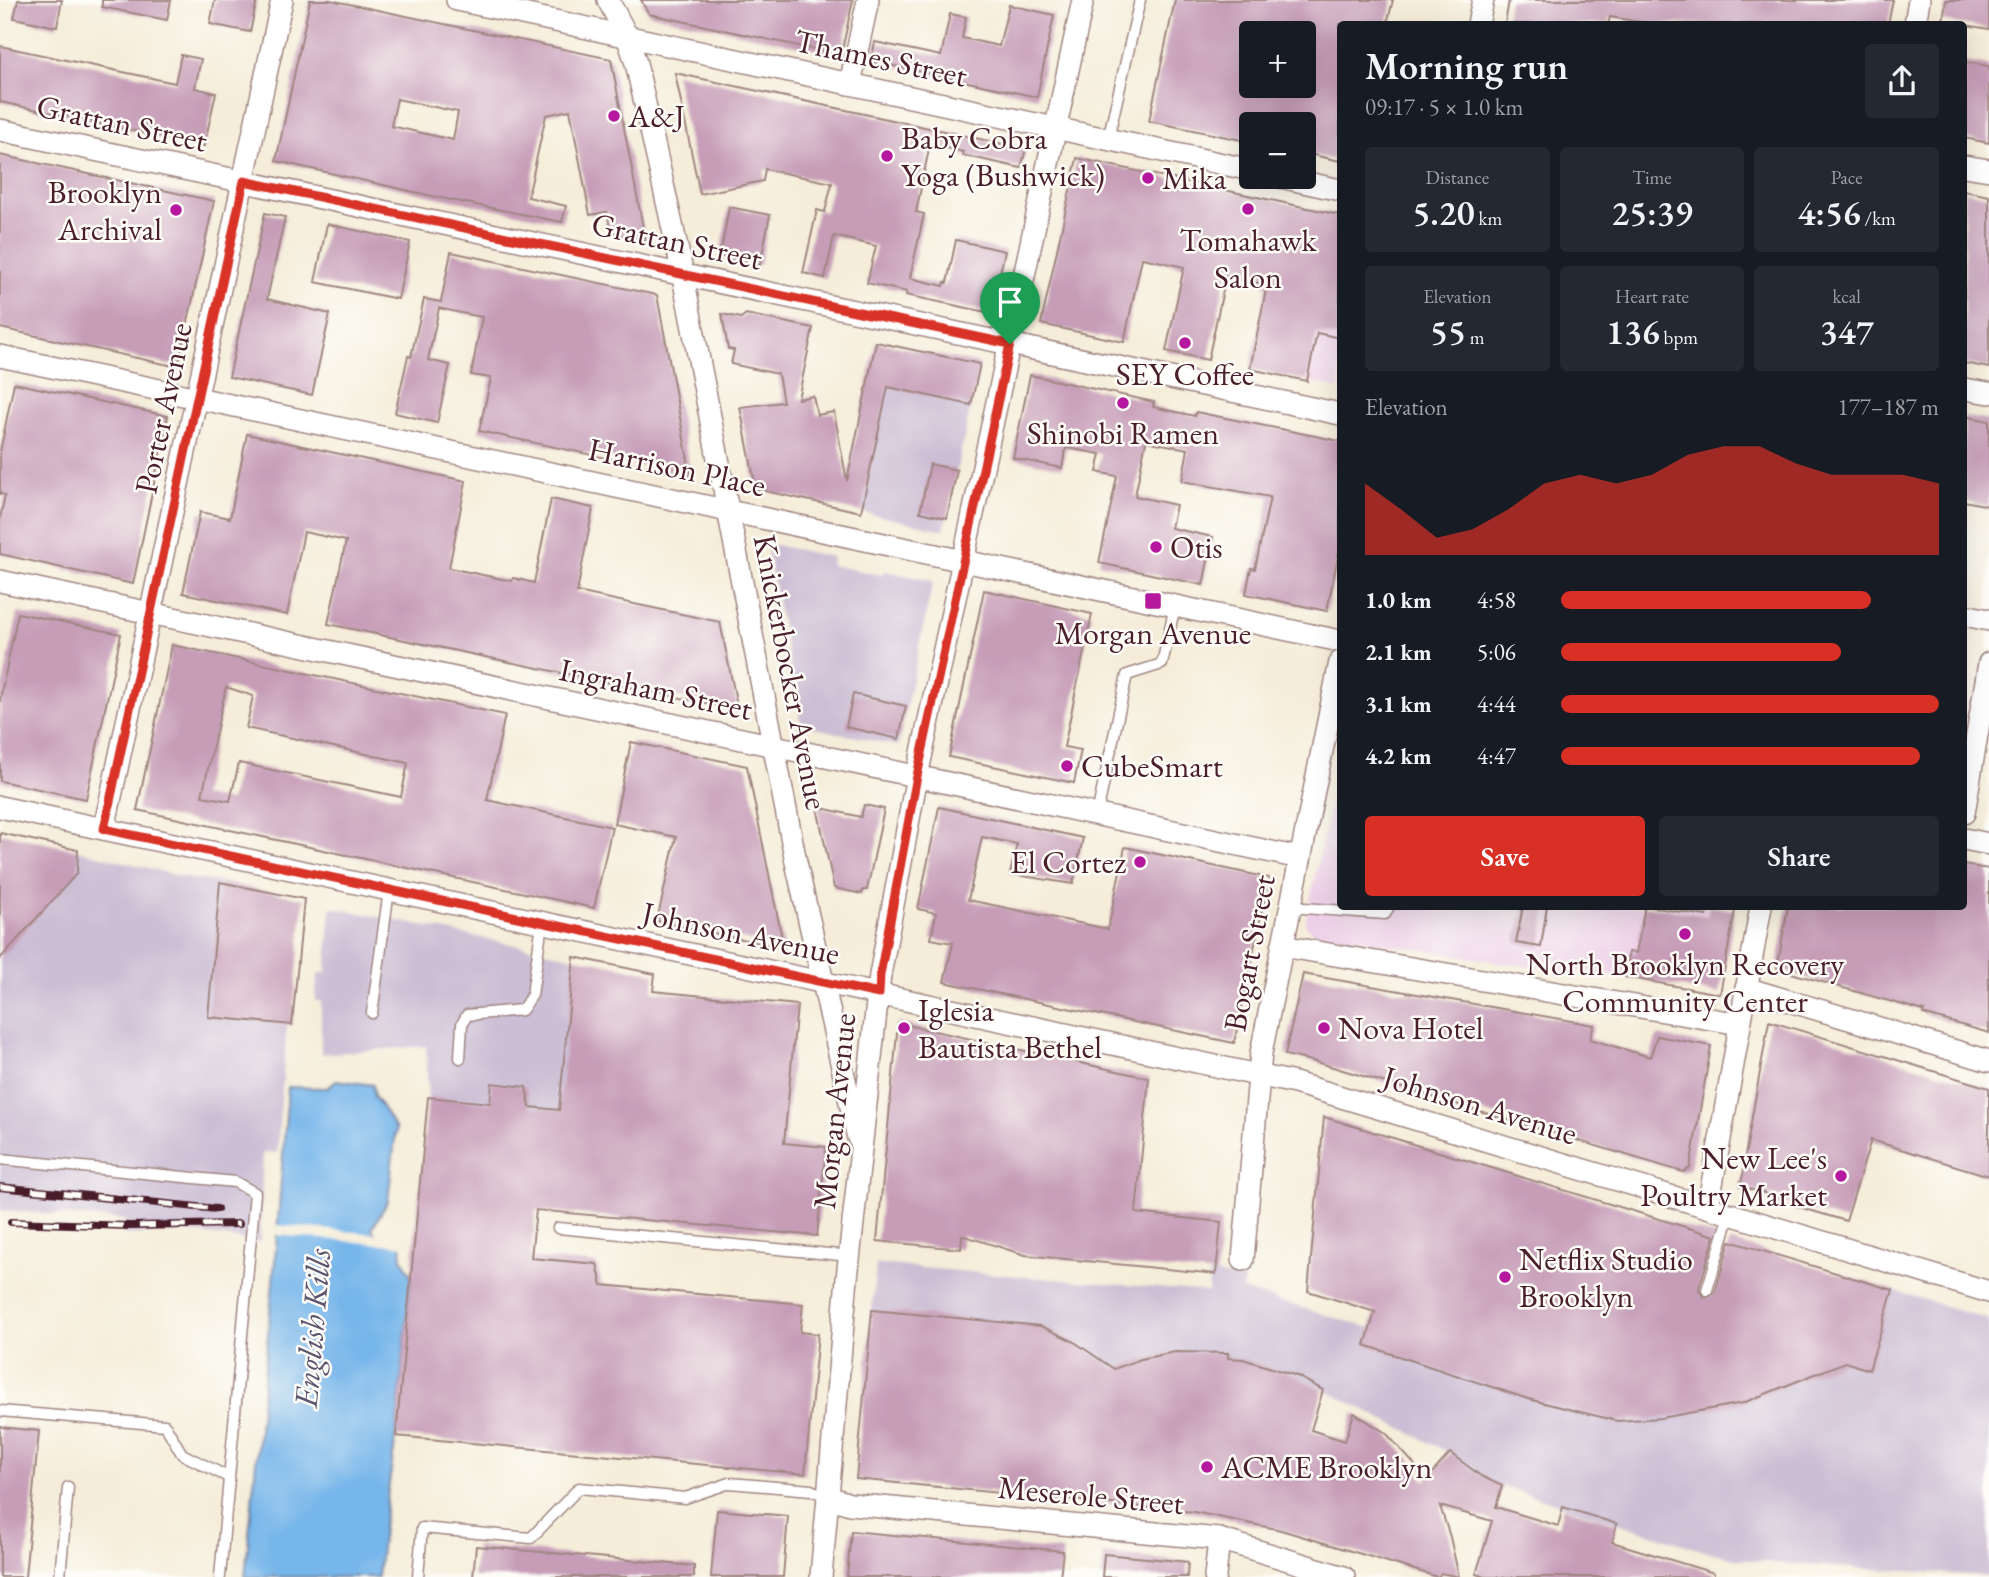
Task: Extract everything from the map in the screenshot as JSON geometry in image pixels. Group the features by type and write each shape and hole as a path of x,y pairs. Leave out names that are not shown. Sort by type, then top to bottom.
{"street":[{"name":"Porter Avenue","path":"104,829 282,0"},
{"name":"Thames Street","path":"457,0 1239,167"},
{"name":"Knickerbocker Avenue","path":"608,0 636,63 682,274 822,982 862,1153"},
{"path":"850,84 868,0"},
{"name":"Morgan Avenue","path":"821,1577 850,1256 880,975 917,776 1083,0"},
{"path":"1479,21 1483,0"},
{"path":"1916,21 1919,0"},
{"name":"Grattan Street","path":"0,130 1337,413"},
{"path":"1967,166 1989,170"},
{"path":"1316,185 1337,189"},
{"name":"Harrison Place","path":"0,356 1337,640"},
{"path":"1967,389 1989,393"},
{"name":"Ingraham Street","path":"0,582 1300,858"},
{"path":"1967,616 1989,620"},
{"path":"1967,795 1989,663"},
{"name":"Bogart Street","path":"1243,1260 1261,1053 1300,858 1334,729 1337,696"},
{"name":"Johnson Avenue","path":"0,807 1295,1083 1989,1292"},
{"path":"1967,840 1989,844"},
{"path":"1708,1207 1760,910"},
{"path":"1282,946 1740,1024"},
{"path":"1746,988 1989,1061"},
{"name":"Meserole Street","path":"828,1497 850,1504 1219,1539 1344,1577"},
{"path":"1215,1577 1219,1539"}],"lane":[{"path":"1108,139 1140,0"},
{"path":"1097,814 1127,675 1162,664 1175,606"},
{"path":"372,1013 389,890"},
{"path":"1290,907 1385,914 1387,910"},
{"path":"460,1058 462,1024 467,1015 522,1010 532,995 542,923"},
{"path":"0,1159 235,1182 255,1193 220,1577"},
{"path":"1707,1290 1730,1214"},
{"path":"558,1228 850,1256"},
{"path":"0,1411 165,1425 182,1454 228,1477"},
{"path":"418,1577 422,1528 531,1538 579,1488 685,1498 730,1483 811,1490 828,1497"},
{"path":"60,1577 68,1487"}],"shaded area":[{"path":"1317,333 1337,337 1337,388 1307,381"},
{"path":"888,387 971,405 944,530 861,512"},
{"path":"766,543 832,557 831,565 880,575 886,571 933,581 898,746 801,725"},
{"path":"1337,772 1337,910 1524,910 1541,946 1547,910 1644,910 1636,953 1629,953 1625,977 1511,964 1311,932 1305,924"},
{"path":"78,850 187,878 220,882 208,1017 287,1025 277,1153 263,1152 260,1242 186,1232 122,1235 125,1220 0,1210 0,959"},
{"path":"331,907 574,957 559,1110 530,1107 526,1087 492,1084 490,1103 428,1097 426,1046 321,1054 321,1001 315,1001 318,973 326,973"},
{"path":"1673,910 1708,910 1707,916"},
{"path":"876,1264 1208,1292 1210,1273 1244,1279 1242,1290 1370,1328 1365,1345 1528,1399 1617,1421 1636,1421 1743,1403 1845,1362 1869,1370 1893,1290 1989,1320 1989,1576 1785,1564 1739,1559 1704,1551 1502,1486 1481,1476 1450,1453 1297,1376 1243,1359 1228,1358 1227,1353 1175,1352 1112,1369 1073,1341 1041,1326 872,1310"}],"water":[{"name":"English Kills","path":"336,1080 373,1085 374,1097 396,1129 388,1201 372,1228 378,1242 401,1244 402,1258 411,1275 396,1436 378,1577 245,1577 275,1260 288,1087 327,1088"}],"pier":[{"path":"276,1225 378,1234 381,1239 403,1241 405,1246 275,1235"}],"building":[{"path":"18,0 62,0 57,27 14,18"},
{"path":"102,0 171,0 167,20 102,7"},
{"path":"215,0 257,0 250,32 210,24"},
{"path":"310,0 330,0 611,59 646,243 611,232 607,212 590,215 570,110 546,115 528,197 566,206 562,222 276,161","holes":["397,99 458,112 453,140 391,126"]},
{"path":"641,0 853,0 841,55 649,14"},
{"path":"1175,0 1393,0 1388,21 1337,21 1337,160 1316,156 1316,112 1239,112 1239,140 1149,121"},
{"path":"1509,0 1893,0 1889,21 1635,21 1610,17 1609,21 1506,21"},
{"path":"1946,0 1989,0 1989,29 1967,25 1967,21 1943,21"},
{"path":"1009,5 1054,15 1037,97 871,61 875,42 941,56 950,14 966,17 962,38 999,46"},
{"path":"0,46 175,83 181,55 201,59 195,88 216,93 204,146 0,102"},
{"path":"1967,62 1989,66 1989,143 1967,139"},
{"path":"675,73 1026,149 1021,168 962,155 963,152 930,144 916,212 924,214 910,278 944,286 945,282 947,283 956,240 1005,251 991,313 906,295 907,292 867,283 876,246 834,236 825,278 803,273 817,210 825,212 832,183 765,169 763,181 700,194"},
{"path":"0,155 214,201 178,367 0,328"},
{"path":"1077,158 1337,214 1337,337 1317,333 1307,381 1250,369 1267,285 1241,279 1226,276 1208,360 1166,351 1184,267 1162,262 1142,258 1124,342 1041,324"},
{"path":"1967,192 1989,196 1989,368 1967,364"},
{"path":"729,207 770,215 760,265 720,256"},
{"path":"265,213 285,217 267,299 330,314 312,395 229,377"},
{"path":"327,224 410,242 398,299 315,282"},
{"path":"451,252 657,295 691,476 479,431 491,378 471,375 482,317 439,308 428,360 450,365 437,423 395,413 424,299 441,302"},
{"path":"722,314 741,318 746,314 813,328 798,399 813,396 817,415 834,412 847,481 876,342 980,364 971,405 888,387 861,512 756,489 740,407 783,402 778,374 731,364 734,350 728,349"},
{"path":"1030,375 1154,402 1153,407 1195,416 1196,412 1337,440 1337,561 1327,611 1246,594 1251,568 1255,569 1270,497 1182,481 1188,449 1146,441 1135,496 1176,505 1171,528 1213,537 1203,585 1099,563 1117,476 1097,472 1101,454 1066,448 1062,468 1013,458"},
{"path":"14,383 168,416 133,584 0,554 0,518 5,495 0,494 0,452"},
{"path":"1967,417 1989,421 1989,506 1967,502"},
{"path":"247,434 466,481 449,568 534,583 551,499 593,508 577,592 720,622 738,710 328,624 346,541 304,532 287,615 183,593 200,512 230,518"},
{"path":"930,464 957,470 947,518 920,512"},
{"path":"984,590 1092,614 1064,747 1081,750 1074,783 949,757"},
{"path":"18,613 121,634 86,799 0,781 0,699"},
{"path":"172,645 505,715 487,800 612,827 594,908 137,810","holes":["226,687 253,696 246,728 408,763 401,797 239,763 230,801 202,796"]},
{"path":"853,694 906,706 899,739 846,727"},
{"path":"631,742 747,766 784,948 657,921 676,837 614,824"},
{"path":"864,805 884,809 867,890 863,890 862,894 834,888 817,807 861,817"},
{"path":"939,807 1083,838 1073,884 1010,874 1017,844 982,837 968,900 1108,929 1125,847 1269,878 1234,1043 944,982 953,943 931,939 936,913 918,909"},
{"path":"0,833 78,850 77,873 0,959"},
{"path":"1967,865 1989,869 1989,1033 1923,1014 1924,1011 1777,969 1787,910 1967,910"},
{"path":"220,882 304,899 292,1025 208,1017"},
{"path":"1522,910 1546,910 1541,947 1516,943"},
{"name":"North Brooklyn Recovery Community Center","path":"1644,910 1670,910 1707,916 1708,910 1735,910 1720,994 1625,977 1629,952 1636,953"},
{"path":"574,957 655,974 653,991 797,1005 784,1143 826,1147 817,1236 536,1210 531,1258 597,1264 602,1285 803,1304 800,1332 818,1334 805,1474 396,1436 428,1097 490,1103 492,1083 526,1087 530,1107 559,1110"},
{"path":"1303,974 1594,1025 1590,1039 1650,1057 1657,1036 1711,1046 1690,1168 1683,1172 1285,1055"},
{"path":"1769,1021 1989,1088 1989,1176 1871,1140 1846,1221 1740,1186"},
{"path":"898,1023 1149,1078 1136,1213 1221,1222 1216,1274 1025,1255 962,1235 961,1249 877,1241"},
{"name":"Netflix Studio Brooklyn","path":"1324,1117 1715,1236 1699,1288 1704,1297 1715,1292 1730,1241 1893,1290 1869,1370 1845,1362 1743,1403 1661,1418 1617,1421 1528,1399 1365,1345 1375,1312 1308,1291"},
{"path":"872,1310 1041,1326 1073,1341 1114,1369 1141,1359 1175,1352 1228,1353 1228,1358 1243,1359 1297,1376 1323,1390 1311,1430 1345,1441 1354,1413 1386,1433 1414,1464 1425,1481 1450,1453 1481,1476 1502,1486 1496,1507 1558,1526 1563,1507 1617,1524 1612,1542 1714,1573 1714,1577 1485,1577 1476,1574 1492,1521 1440,1506 1459,1577 1441,1573 1438,1577 1281,1530 1194,1512 856,1479"},
{"path":"0,1427 39,1431 25,1577 0,1577"},
{"path":"717,1510 788,1516 783,1577 711,1577"},
{"path":"851,1531 1063,1551 1060,1577 847,1577"},
{"path":"476,1546 694,1566 694,1577 473,1577"},
{"path":"1104,1554 1188,1562 1187,1577 1102,1577"}],"railway":[{"path":"0,1187 217,1209"},
{"path":"11,1222 129,1226 239,1224"}],"place":[{"name":"A&J","path":"614,116"},
{"name":"Baby Cobra Yoga (Bushwick)","path":"887,156"},
{"name":"Mika","path":"1148,178"},
{"name":"Tomahawk Salon","path":"1248,209"},
{"name":"Brooklyn Archival","path":"176,210"},
{"name":"SEY Coffee","path":"1185,343"},
{"name":"Shinobi Ramen","path":"1123,403"},
{"name":"Otis","path":"1156,547"},
{"name":"Morgan Avenue","path":"1153,601"},
{"name":"CubeSmart","path":"1067,766"},
{"name":"El Cortez","path":"1140,862"},
{"name":"North Brooklyn Recovery Community Center","path":"1685,934"},
{"name":"Iglesia Bautista Bethel","path":"904,1028"},
{"name":"Nova Hotel","path":"1324,1028"},
{"name":"New Lee's Poultry Market","path":"1841,1176"},
{"name":"Netflix Studio Brooklyn","path":"1505,1277"},
{"name":"ACME Brooklyn","path":"1207,1467"}],"route":[{"path":"244,181 1010,344 917,776 880,975 879,994 104,829 244,181"}]}
